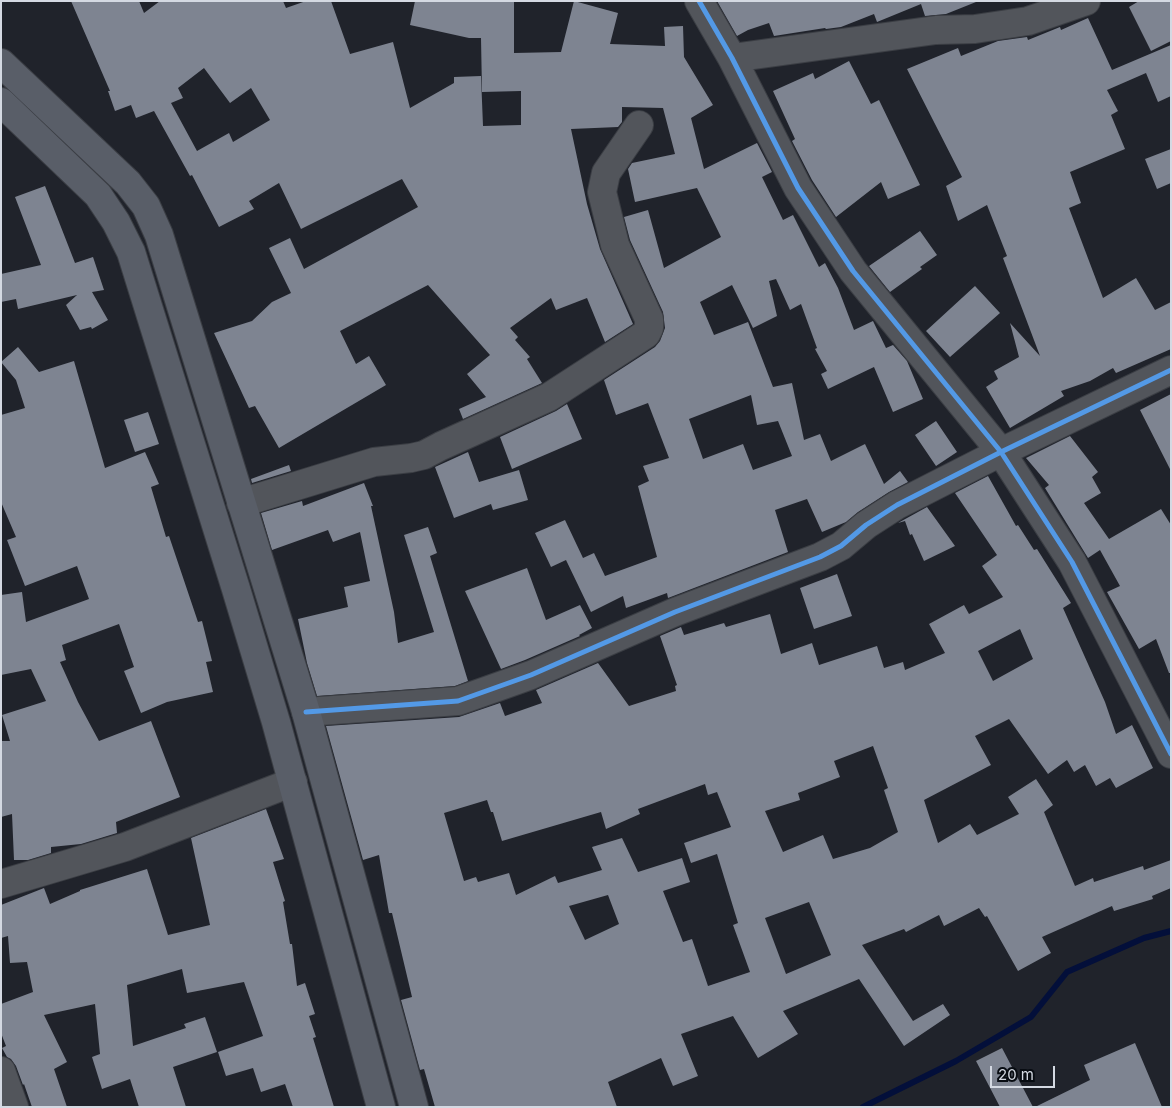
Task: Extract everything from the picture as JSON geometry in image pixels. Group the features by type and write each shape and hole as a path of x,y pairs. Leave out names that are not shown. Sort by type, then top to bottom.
{"main road":[{"path":"1,63 128,183 146,206 159,234 306,712 414,1107"},
{"path":"1,102 98,195 116,222 131,252 236,589 293,782 381,1107"},
{"path":"236,589 264,580"}],"street":[{"path":"699,1 732,58 798,188 853,271 1001,452 1072,562 1171,754"},
{"path":"732,58 936,30 976,29 1028,21 1086,1"},
{"path":"241,503 374,462 424,455 549,397 646,334 649,328 649,319 615,245 602,192 606,173 639,125"},
{"path":"306,712 458,701 494,690 674,612 820,557 841,546 866,525 897,505 1001,452 1171,370"},
{"path":"1,884 124,847 293,782"},
{"path":"1,1071 14,1107"}],"building":[{"path":"71,1 139,1 144,13 160,1 283,1 286,8 306,1 331,1 350,54 393,42 410,108 454,83 454,77 481,76 483,126 521,125 521,91 482,92 481,38 469,38 410,25 415,1 514,1 514,53 561,52 574,1 618,13 610,44 665,46 664,27 683,26 684,57 713,105 691,118 704,169 757,143 772,172 762,177 783,220 793,215 819,267 825,263 838,288 854,330 873,321 886,348 893,345 907,361 923,399 893,412 874,367 828,389 821,374 827,371 815,349 817,348 801,304 790,310 776,279 769,281 777,316 753,328 732,285 700,302 714,335 748,322 773,387 792,383 804,440 820,434 831,461 865,444 884,484 900,471 908,482 858,512 846,522 822,532 807,499 775,510 788,552 668,598 667,593 626,608 623,596 591,612 566,560 551,567 535,533 565,520 583,558 594,553 605,576 657,557 638,486 649,481 643,466 669,458 648,403 616,415 604,380 655,347 660,341 665,328 663,312 630,240 624,217 648,210 664,268 721,237 697,188 635,202 628,169 632,163 675,154 663,108 622,107 622,122 618,127 571,129 587,204 600,249 633,324 605,342 587,298 556,310 551,298 510,328 518,337 515,340 530,357 527,359 542,383 463,419 459,409 486,397 467,374 490,355 428,285 340,331 356,364 369,356 386,385 279,448 255,406 249,408 214,333 252,321 272,302 291,293 269,248 290,238 304,269 418,207 402,179 301,229 279,183 249,201 254,209 219,227 192,175 190,176 154,111 136,118 131,105 115,111 108,91 110,91","holes":["204,68 230,103 251,88 270,120 233,142 229,133 197,151 171,103 183,98 178,88","751,395 757,425 778,421 792,456 753,470 743,444 703,459 689,419"]},
{"path":"717,1 976,2 946,14 925,16 921,4 877,22 874,14 841,27 774,36 769,23 737,36"},
{"path":"1139,1 1171,1 1171,41 1151,51 1129,7"},
{"path":"1088,18 1112,70 1171,45 1171,96 1158,102 1146,73 1107,90 1118,111 1111,115 1125,149 1070,172 1081,203 1069,208 1103,298 1136,278 1155,310 1171,302 1171,349 1116,373 1113,368 1090,381 1061,391 1064,396 1010,428 986,387 998,379 994,371 1019,357 1010,323 1040,356 1003,258 1007,256 987,205 958,221 946,186 962,177 907,69 958,48 961,56 998,41 1027,37 1028,40 1060,27 1061,30"},
{"path":"849,61 871,104 879,100 920,185 888,199 881,182 836,217 812,180 792,141 795,139 773,91 813,73 815,79"},
{"path":"1171,149 1171,183 1157,189 1145,159"},
{"path":"45,186 75,263 93,257 104,290 92,292 108,320 92,329 91,327 80,330 66,305 77,295 18,309 16,299 1,302 1,274 41,265 15,197"},
{"path":"920,231 937,255 920,267 922,269 890,292 869,266"},
{"path":"975,286 1000,313 950,357 926,331"},
{"path":"18,347 39,372 74,361 105,468 145,452 159,484 151,487 166,537 169,536 198,622 202,621 212,661 206,662 213,692 167,702 141,713 124,671 134,667 119,624 62,645 66,660 60,662 78,702 99,741 151,721 180,797 116,822 117,833 81,844 51,847 51,853 28,860 14,860 12,814 1,817 1,741 10,741 2,715 46,701 31,669 1,675 1,595 22,592 26,622 89,599 77,566 25,586 7,540 16,537 1,502 1,415 25,408 16,380 1,362"},
{"path":"1171,394 1171,471 1140,410"},
{"path":"567,404 582,439 512,469 500,437"},
{"path":"148,412 159,444 135,452 124,420"},
{"path":"936,421 957,452 936,466 915,435"},
{"path":"1070,436 1098,472 1092,477 1101,493 1084,503 1109,539 1161,509 1171,525 1171,673 1169,673 1156,639 1139,649 1107,592 1120,586 1100,550 1088,558 1045,488 1049,485 1026,458"},
{"path":"468,452 479,482 519,470 528,500 493,510 491,504 454,518 435,467"},
{"path":"289,465 291,471 252,483 251,479"},
{"path":"988,476 1016,526 1018,525 1034,550 1037,549 1071,603 1063,608 1105,702 1116,734 1132,725 1153,768 1116,788 1110,778 1096,786 1085,765 1074,772 1067,760 1048,774 1009,719 975,736 991,765 924,800 938,843 970,824 977,835 1019,814 1008,797 1036,779 1053,805 1044,812 1075,886 1093,878 1094,882 1143,866 1144,870 1171,860 1171,888 1152,896 1153,899 1114,911 1112,906 1042,937 1051,953 1018,971 987,916 985,917 979,908 944,926 939,915 906,932 904,929 862,945 913,1021 943,1004 950,1015 904,1046 859,979 783,1011 798,1034 758,1058 733,1016 681,1034 698,1076 673,1086 661,1058 608,1082 617,1107 435,1107 424,1069 420,1070 401,1000 412,997 392,913 389,913 379,855 363,860 326,726 459,717 500,703 505,716 542,703 536,690 598,663 629,706 676,691 675,686 677,685 660,636 681,627 684,635 724,623 726,627 770,614 781,654 812,643 819,665 877,646 884,668 903,662 905,670 945,653 929,624 964,605 969,614 1003,597 982,566 997,555 955,493","holes":["1020,629 1033,659 993,681 978,651","873,746 888,788 884,790 898,832 870,848 833,859 823,835 783,852 765,811 800,800 798,793 840,777 834,761","705,784 708,795 717,792 731,827 684,843 691,863 717,854 738,923 733,925 750,972 708,986 692,939 683,942 663,891 690,882 682,858 638,872 622,838 592,847 602,870 558,883 555,876 516,895 509,873 478,882 476,877 464,881 444,813 487,800 491,812 493,812 502,841 601,812 606,829 640,814 638,809","608,895 619,924 585,940 569,906","809,902 831,955 786,974 765,918"]},
{"path":"364,483 373,506 371,506 394,612 398,643 434,632 404,535 428,527 437,553 430,556 468,681 455,686 317,696 307,663 298,619 348,607 344,587 370,581 360,532 333,542 328,530 272,550 261,513 302,501 303,506"},
{"path":"927,507 955,546 924,561 905,521 898,523"},
{"path":"527,568 546,620 580,605 592,628 580,636 501,669 465,591"},
{"path":"837,574 852,616 814,629 800,588"},
{"path":"266,809 284,859 273,862 285,901 283,902 290,944 292,944 297,986 305,983 315,1014 309,1016 316,1037 313,1038 334,1107 293,1107 285,1084 261,1092 253,1068 226,1076 218,1052 263,1036 244,982 187,993 182,969 127,985 133,1046 186,1028 184,1024 205,1017 217,1052 173,1067 186,1107 139,1107 130,1079 102,1089 92,1057 100,1054 95,1004 44,1015 67,1062 54,1069 67,1107 32,1107 16,1066 7,1057 2,1048 6,1046 1,1033 1,1004 33,992 27,962 10,963 8,936 1,938 1,905 44,888 50,904 80,890 147,869 168,935 210,925 191,838"},
{"path":"1135,1043 1162,1107 1035,1107 1090,1080 1084,1065"},
{"path":"1002,1048 1033,1107 1000,1107 976,1061"}],"waterway":[{"path":"863,1107 956,1061 1031,1017 1067,972 1144,938 1171,931"}],"cycle path":[{"path":"699,1 732,58 798,188 853,271 1001,452 1072,562 1171,754"},
{"path":"306,712 458,701 531,675 675,612 820,557 841,546 866,525 897,505 1001,452 1171,370"}]}
